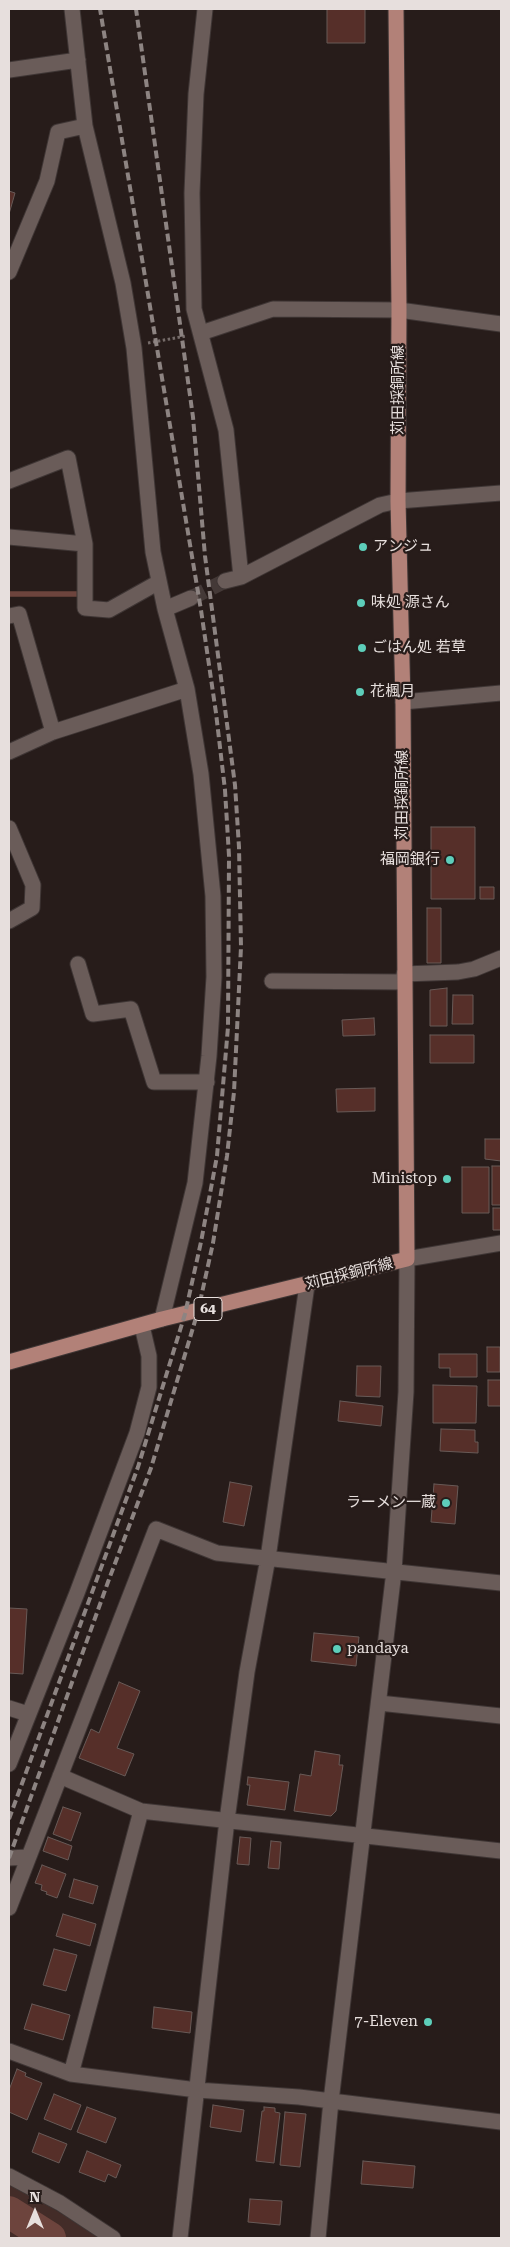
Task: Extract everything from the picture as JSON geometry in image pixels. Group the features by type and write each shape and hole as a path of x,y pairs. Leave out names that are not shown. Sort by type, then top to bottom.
{"main road":[{"name":"苅田採銅所線","path":"9,1362 162,1319 407,1260 402,702 398,501 399,310 396,9"}],"street":[{"path":"72,9 85,126 123,282 134,348 152,552 165,609 187,689 201,774 213,896 214,977 206,1082 195,1183 162,1319"},
{"path":"206,9 196,94 192,193 194,309 202,333 226,430 241,577"},
{"path":"9,70 78,60"},
{"path":"9,272 47,181 58,132 85,126"},
{"path":"202,333 273,309 399,310 501,324"},
{"path":"9,480 68,458 85,544 85,608 109,610 159,582"},
{"path":"225,581 241,577 380,504 501,493"},
{"path":"9,538 85,544"},
{"path":"165,609 191,598"},
{"path":"9,616 19,614 53,732"},
{"path":"9,752 53,732 187,689"},
{"path":"402,702 501,693"},
{"path":"9,828 33,885 32,908 9,921"},
{"path":"272,981 404,978 474,969 501,958"},
{"path":"78,964 93,1014 131,1009 154,1082 206,1082"},
{"path":"318,2238 331,2101 394,1571 406,1401 407,1260 501,1242"},
{"path":"180,2238 227,1820 247,1672 268,1558 307,1285"},
{"path":"9,1764 137,1434 149,1387 148,1356 142,1326"},
{"path":"9,1908 156,1529 217,1552 501,1583"},
{"path":"379,1703 501,1716"},
{"path":"9,1708 28,1714"},
{"path":"60,1776 141,1811 501,1851"},
{"path":"71,2074 141,1811"},
{"path":"9,1858 28,1857"},
{"path":"9,2051 71,2074 198,2090 331,2101 501,2122"},
{"path":"9,2176 60,2203 113,2238"}],"path":[{"path":"134,348 157,340 202,333"}],"shaded area":[{"path":"9,2183 26,2192 102,2238 9,2238"}],"building":[{"path":"327,9 365,9 365,43 327,43"},
{"path":"9,191 15,193 9,214"},
{"path":"431,827 475,827 475,899 431,899"},
{"path":"480,887 494,887 494,899 480,899"},
{"path":"427,908 441,908 441,963 427,963"},
{"path":"447,988 447,1026 430,1026 430,990"},
{"path":"453,995 473,995 473,1024 452,1024"},
{"path":"374,1018 375,1035 343,1036 342,1020"},
{"path":"430,1035 474,1035 474,1063 430,1063"},
{"path":"375,1088 375,1111 337,1112 336,1089"},
{"path":"485,1139 501,1139 501,1161 485,1159"},
{"path":"492,1166 501,1166 501,1205 492,1205"},
{"path":"462,1167 489,1167 489,1213 462,1213"},
{"path":"493,1208 501,1208 501,1230 493,1230"},
{"path":"487,1347 500,1347 500,1372 487,1372"},
{"path":"439,1354 477,1354 477,1377 450,1377 450,1368 439,1368"},
{"path":"357,1366 381,1366 380,1397 356,1396"},
{"path":"488,1380 501,1380 501,1406 488,1406"},
{"path":"433,1385 477,1386 476,1423 433,1423"},
{"path":"340,1401 383,1406 381,1426 338,1421"},
{"path":"441,1429 475,1430 475,1442 478,1442 478,1453 440,1451"},
{"path":"230,1482 252,1486 244,1526 223,1522"},
{"path":"434,1484 458,1486 455,1524 431,1522"},
{"path":"9,1608 27,1609 23,1674 9,1673"},
{"path":"314,1633 359,1637 356,1666 311,1661"},
{"path":"119,1682 140,1691 117,1748 134,1754 125,1776 79,1758 91,1729 99,1733"},
{"path":"315,1751 340,1755 339,1765 343,1765 336,1811 331,1816 294,1811 300,1774 311,1776"},
{"path":"248,1777 289,1782 285,1810 247,1805 250,1785 247,1785"},
{"path":"63,1807 81,1813 71,1841 53,1834"},
{"path":"48,1837 72,1846 68,1860 43,1851"},
{"path":"240,1837 251,1838 249,1865 237,1864"},
{"path":"271,1841 281,1842 279,1869 268,1868"},
{"path":"42,1865 66,1874 57,1898 46,1894 47,1892 41,1890 42,1885 35,1883"},
{"path":"74,1879 98,1886 93,1904 69,1897"},
{"path":"63,1914 96,1924 90,1946 56,1936"},
{"path":"54,1949 77,1955 66,1991 43,1985"},
{"path":"32,2004 70,2015 63,2040 24,2029"},
{"path":"154,2007 192,2012 190,2033 152,2028"},
{"path":"17,2069 26,2073 25,2076 42,2083 27,2120 9,2112 9,2090"},
{"path":"54,2094 81,2105 71,2130 44,2119"},
{"path":"213,2105 244,2110 241,2132 210,2127"},
{"path":"87,2107 116,2118 106,2143 77,2132"},
{"path":"264,2107 275,2108 275,2112 280,2113 274,2163 256,2161"},
{"path":"285,2112 306,2114 300,2167 280,2165"},
{"path":"39,2133 67,2144 59,2163 32,2152"},
{"path":"87,2151 121,2165 116,2178 108,2174 105,2182 79,2172"},
{"path":"363,2161 415,2166 413,2188 361,2184"},
{"path":"250,2199 282,2201 280,2225 248,2222"}],"waterway":[{"path":"9,594 82,594"},
{"path":"9,2212 50,2238"}],"tunnel":[{"path":"191,598 225,581"}],"railway":[{"path":"9,1819 138,1467 185,1314 217,1156 228,1027 229,856 225,790 216,713 201,610 100,9"},
{"path":"9,1858 151,1468 198,1311 213,1243 227,1156 234,1092 241,947 239,847 235,785 205,556 193,417 136,9"}],"place":[{"name":"アンジュ","path":"363,547"},
{"name":"味処 源さん","path":"361,603"},
{"name":"ごはん処 若草","path":"362,648"},
{"name":"花楓月","path":"360,692"},
{"name":"福岡銀行","path":"450,860"},
{"name":"Ministop","path":"447,1179"},
{"name":"ラーメン一蔵","path":"446,1503"},
{"name":"pandaya","path":"337,1649"},
{"name":"7-Eleven","path":"428,2022"}]}
